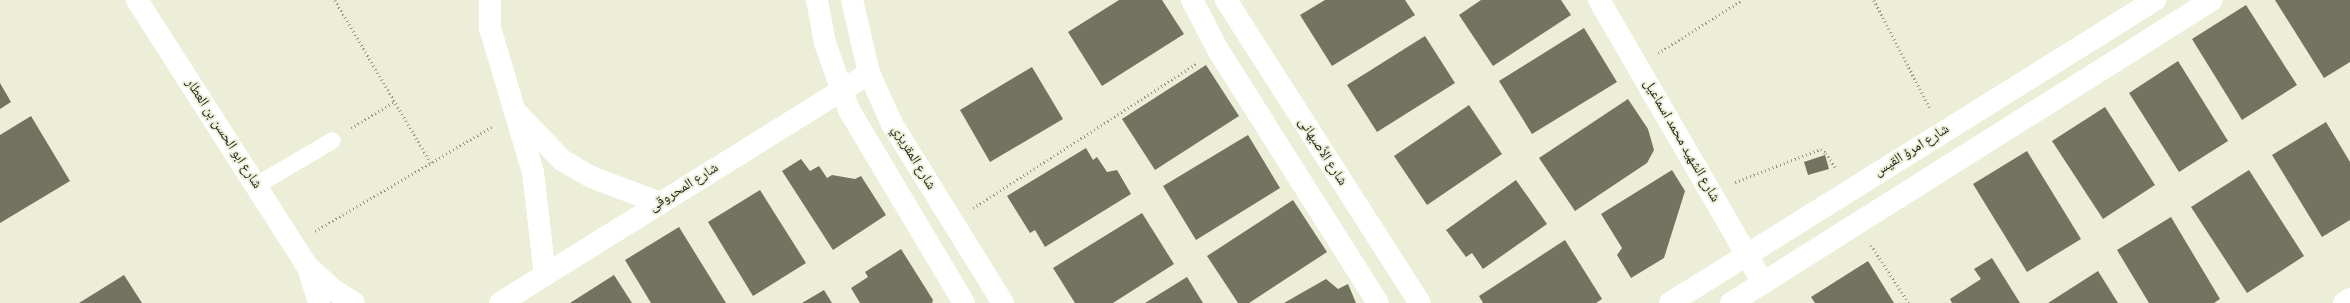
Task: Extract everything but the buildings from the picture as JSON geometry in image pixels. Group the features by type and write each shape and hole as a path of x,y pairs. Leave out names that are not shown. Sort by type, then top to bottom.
{"street":[{"name":"شارع ابو الحسن بن العطار","path":"137,0 308,267 335,291 354,303"},
{"path":"490,0 490,28 533,172 545,275"},
{"path":"817,0 825,43 849,110 863,136 964,303"},
{"name":"شارع المقريزي","path":"852,0 869,73 892,124 951,222 1003,303"},
{"path":"1192,0 1218,50 1378,303"},
{"name":"شارع الأصبهانى","path":"1226,0 1420,303"},
{"name":"شارع الشهيد محمد اسماعيل","path":"1599,0 1763,283"},
{"name":"شارع امرؤ القيس","path":"1670,303 1746,254 2155,0"},
{"path":"1731,303 2212,0"},
{"name":"شارع المحروقى","path":"500,303 869,73"},
{"path":"516,113 562,160 591,177 660,203"},
{"name":"شارع ابو الحسن بن العطار","path":"308,267 319,303"},
{"path":"2344,303 2350,299"}],"lane":[{"path":"256,185 332,140"}],"path":[{"path":"335,0 431,163"},
{"path":"1637,66 1742,0"},
{"path":"1874,0 1942,132"},
{"path":"951,222 1218,50"},
{"path":"332,140 395,102"},
{"path":"293,244 516,113"},
{"path":"1710,192 1821,149 1826,153 1850,190"},
{"path":"1857,223 1909,303"}]}
